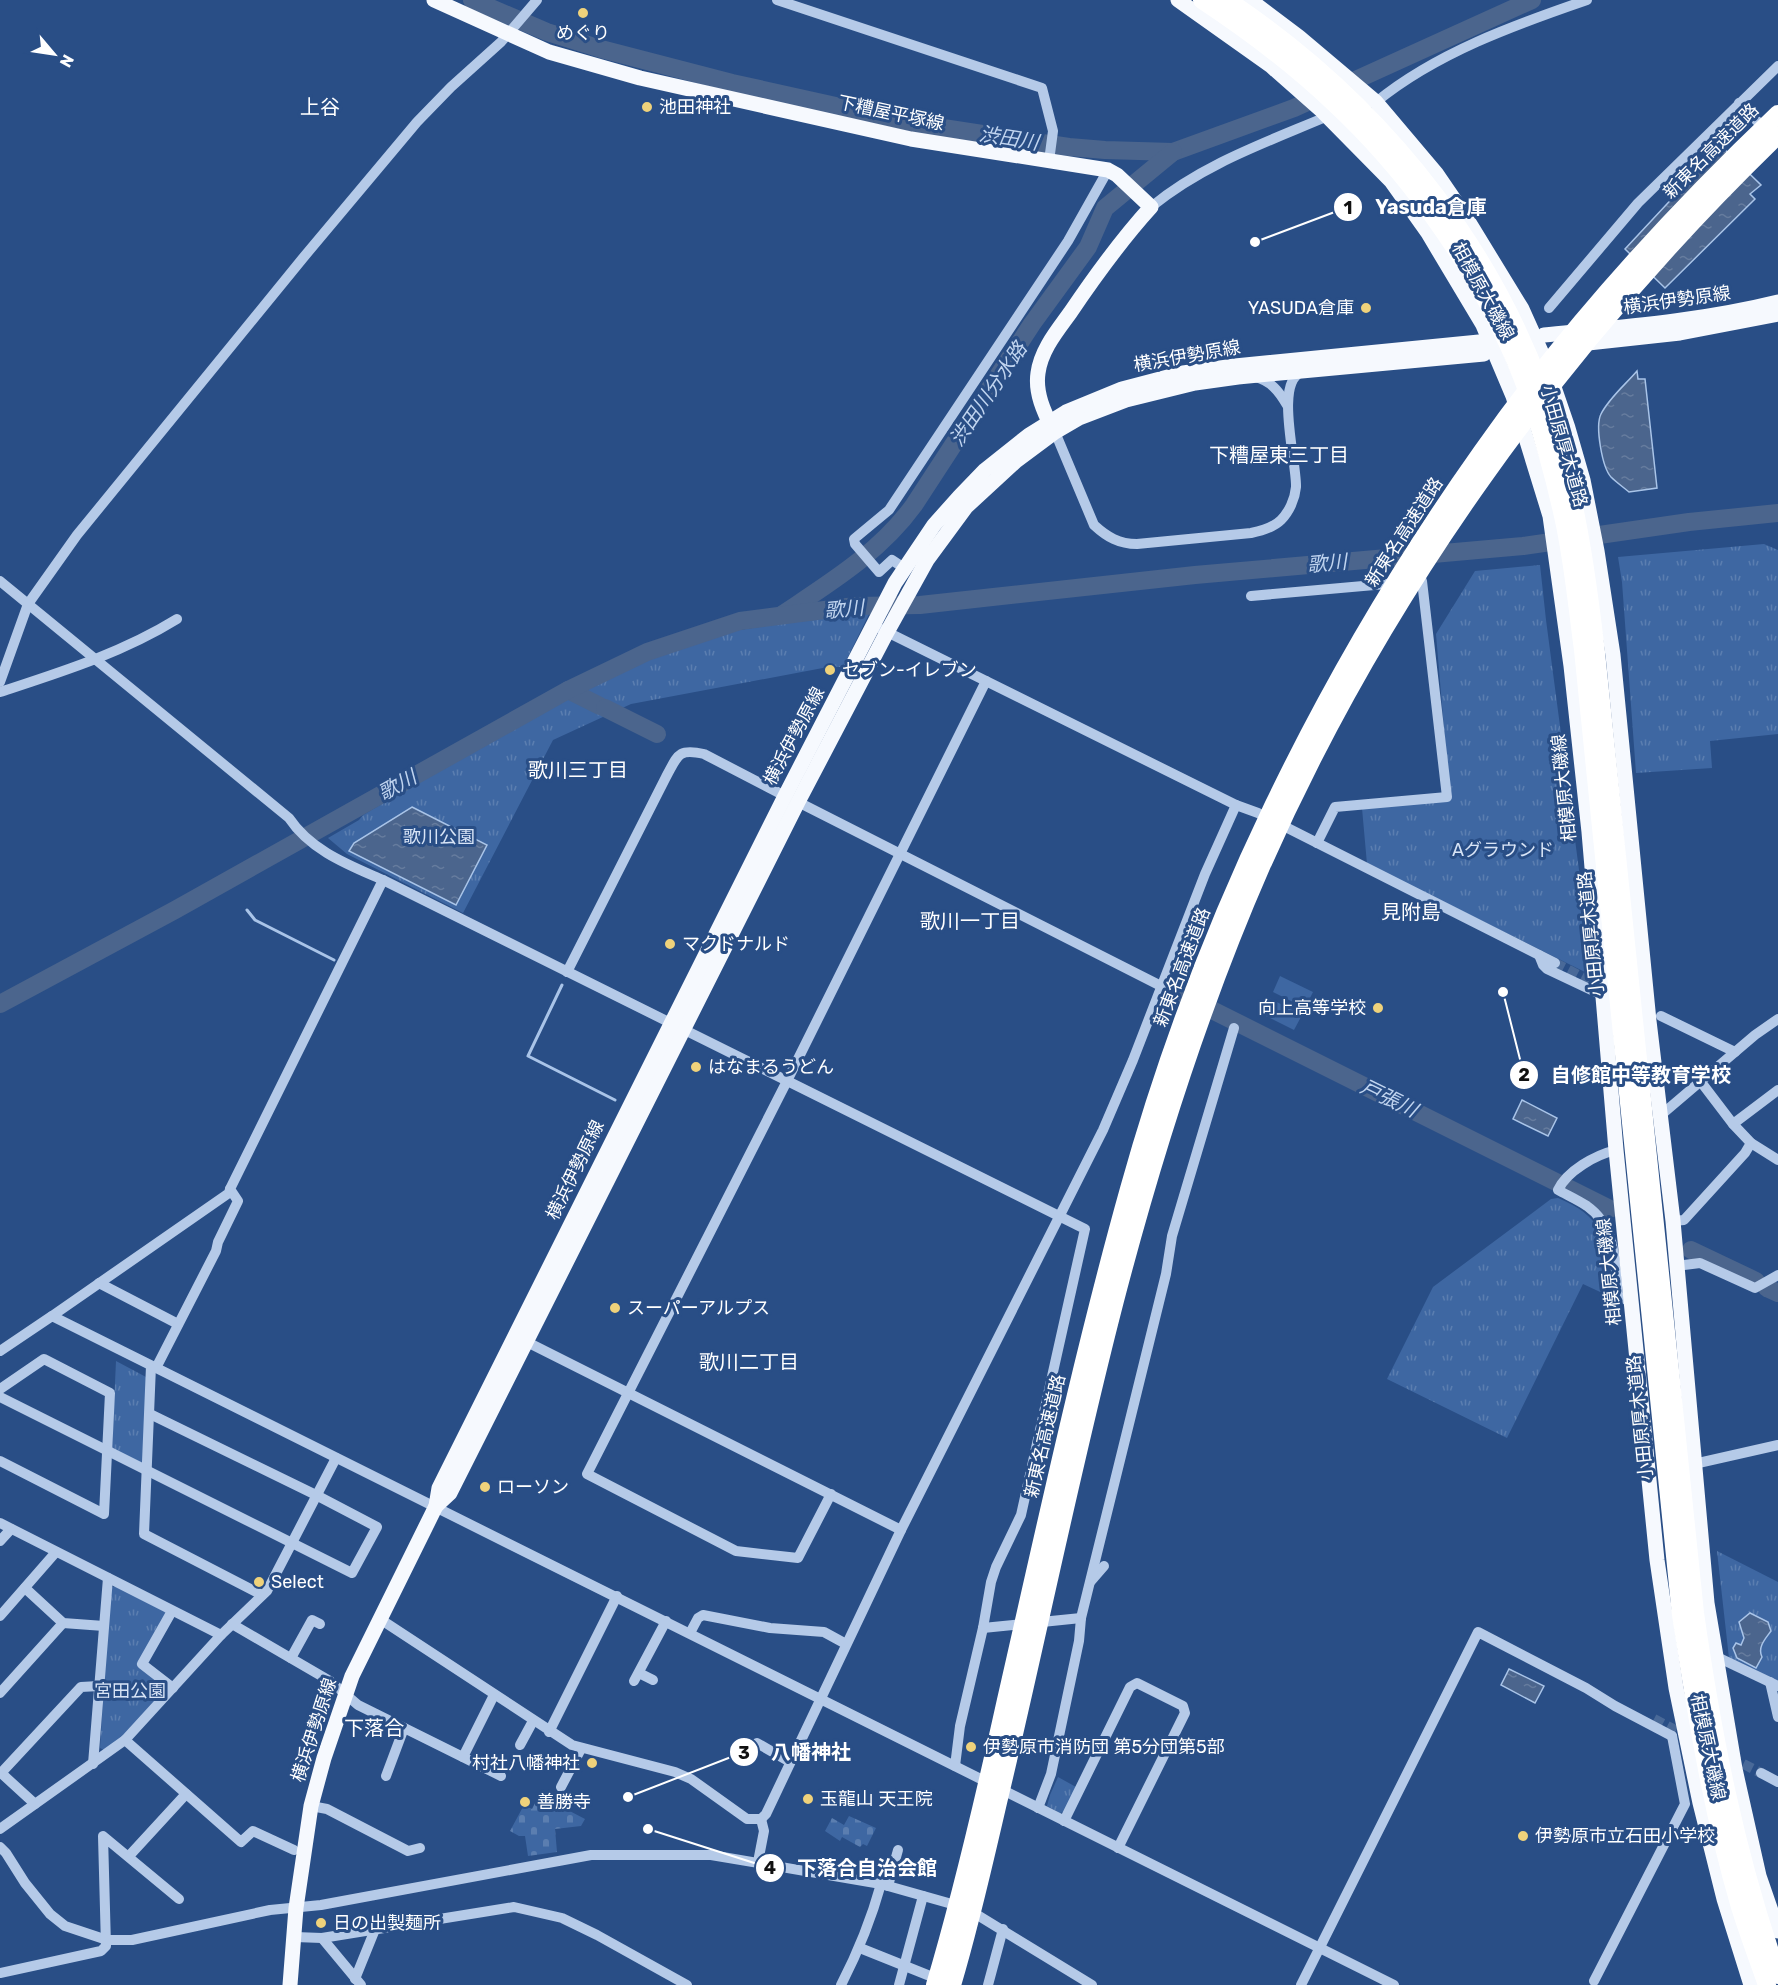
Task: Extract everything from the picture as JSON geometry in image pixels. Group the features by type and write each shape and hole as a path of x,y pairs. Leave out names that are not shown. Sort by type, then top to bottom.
{"highway":[{"name":"小田原厚木道路","path":"1202,0 1319,81"},
{"name":"小田原厚木道路","path":"1227,0 1288,45 1339,104 1392,142 1425,181 1451,216 1501,295 1524,344 1561,449 1600,688 1695,1613 1710,1712 1734,1831 1754,1904 1778,1975"},
{"name":"新東名高速道路","path":"935,1985 988,1779 1082,1370 1130,1185 1159,1088 1186,1010 1246,863 1337,681 1430,527 1482,451 1597,304 1664,228 1778,114"},
{"name":"新東名高速道路","path":"952,1985 1003,1783 1094,1383 1145,1190 1174,1093 1206,1004 1262,866 1294,797 1372,652 1444,534 1495,459 1610,313 1678,236 1778,135"},
{"name":"小田原厚木道路","path":"1577,552 1583,650 1681,1615 1696,1713 1721,1833 1740,1907 1767,1985"}],"main road":[{"name":"下糟屋平塚線","path":"434,0 510,32 549,52 640,78 910,139 1112,172"},
{"name":"相模原大磯線","path":"1178,0 1271,66 1319,81"},
{"name":"相模原大磯線","path":"1250,0 1339,104 1428,233 1484,325 1513,396 1570,515"},
{"name":"相模原大磯線","path":"1339,104 1376,102 1436,173 1456,201 1522,309 1544,358 1568,428 1570,515 1577,552 1588,820 1616,1150 1657,1560 1676,1688 1679,1733 1692,1803 1751,1985"},
{"path":"1052,427 1038,390 1038,372 1045,350 1113,252 1149,206 1112,172"},
{"name":"横浜伊勢原線","path":"1778,302 1729,314 1547,341 1680,333 1778,314"},
{"name":"横浜伊勢原線","path":"436,1506 450,1493 677,1027 882,623 909,574 966,507 1052,427 1095,398 1122,388 1183,373 1235,366 1482,348 1195,383 1126,400 1052,427"},
{"name":"相模原大磯線","path":"1577,552 1613,656 1649,1021 1673,1221 1707,1604 1735,1769 1759,1876 1778,1931"},
{"name":"横浜伊勢原線","path":"882,623 895,583 909,574"},
{"name":"横浜伊勢原線","path":"290,1985 296,1908 311,1806 324,1758 346,1694 436,1506 439,1488 677,1027"}],"street":[{"path":"0,682 28,604 77,535 295,267 417,122 451,87 493,51 537,0"},
{"path":"777,0 1042,88 1053,131 1050,161"},
{"path":"1546,15 1566,0"},
{"path":"1376,102 1413,75 1442,59 1587,0"},
{"path":"1549,308 1638,203 1778,66"},
{"path":"1739,103 1778,142"},
{"path":"1149,206 1193,176 1339,104"},
{"path":"909,574 892,560 879,572 855,544 854,539 889,510 1112,172"},
{"path":"1052,427 1094,525 1114,540 1125,544 1137,544 1251,533 1264,530 1281,520 1292,504 1296,477 1287,405 1291,383 1298,373 1305,371"},
{"path":"1245,376 1269,382 1278,390 1287,405"},
{"path":"0,581 289,818 328,855 1085,1229 1021,1515 994,1575 960,1726 955,1766"},
{"path":"1251,596 1422,581 1447,796 1335,807 1317,843"},
{"path":"0,692 96,660 154,633 177,619"},
{"path":"882,623 986,681 1236,805 1258,813 1555,963"},
{"path":"831,1494 798,1558 736,1551 587,1474 787,1081 986,681"},
{"path":"567,972 677,756 682,752 691,751 704,754 1161,986"},
{"path":"380,1619 549,1732 581,1749 675,1772 691,1779 747,1819 761,1819 766,1814 900,1530 1103,1130 1205,874 1236,805"},
{"path":"0,1351 229,1193 382,880"},
{"path":"1539,956 1542,965 1547,969 1602,995"},
{"path":"1661,1016 1735,1052"},
{"path":"1661,1115 1778,1019"},
{"path":"1038,1808 1051,1774 1079,1641 1081,1618 1166,1274 1172,1236 1234,1028"},
{"path":"1701,1082 1733,1124 1751,1143 1778,1160"},
{"path":"1733,1124 1778,1090"},
{"path":"1673,1221 1684,1220 1745,1153 1751,1143"},
{"path":"1616,1150 1598,1156 1578,1169 1560,1185 1558,1190 1587,1206 1608,1229 1613,1245 1618,1296 1631,1302"},
{"path":"230,1189 238,1200 216,1251 154,1367 144,1534 262,1595"},
{"path":"1676,1266 1700,1263 1755,1288 1778,1275"},
{"path":"99,1282 178,1324"},
{"path":"52,1316 1394,1985"},
{"path":"525,1341 900,1530"},
{"path":"0,1389 44,1359 110,1394 104,1514 0,1461"},
{"path":"0,1397 352,1573 377,1527 150,1414"},
{"path":"1694,1464 1778,1445"},
{"path":"0,1829 125,1740 221,1635 267,1591 336,1458"},
{"path":"0,1523 221,1635"},
{"path":"0,1541 11,1529"},
{"path":"0,1616 56,1552"},
{"path":"1090,1581 1104,1566"},
{"path":"93,1764 108,1578"},
{"path":"25,1588 63,1623 104,1626"},
{"path":"549,1732 617,1596"},
{"path":"172,1611 142,1664 173,1688"},
{"path":"690,1633 698,1618 703,1615 770,1628 824,1632 846,1644"},
{"path":"983,1628 1081,1618"},
{"path":"291,1658 312,1620"},
{"path":"653,1680 637,1677 666,1621"},
{"path":"0,1693 63,1623"},
{"path":"232,1624 330,1681 358,1705 501,1776"},
{"path":"1301,1985 1478,1632 1586,1688 1615,1706 1679,1733"},
{"path":"1715,1656 1774,1684 1778,1717"},
{"path":"1064,1821 1130,1687 1137,1683 1183,1706 1185,1713 1118,1848"},
{"path":"35,1804 1,1773 81,1687 99,1686"},
{"path":"463,1757 494,1695"},
{"path":"1615,1706 1621,1703 1654,1719"},
{"path":"520,1745 532,1721"},
{"path":"386,1776 404,1728"},
{"path":"125,1740 241,1842 253,1831 294,1850"},
{"path":"757,1743 790,1762"},
{"path":"561,1786 581,1749"},
{"path":"1761,1773 1778,1782"},
{"path":"129,1856 186,1794"},
{"path":"1593,1981 1692,1803"},
{"path":"311,1806 327,1809 404,1844 408,1851 420,1848"},
{"path":"758,1862 764,1831 761,1819"},
{"path":"0,1973 101,1951 106,1946 103,1836 179,1899"},
{"path":"0,1847 6,1852 25,1883 50,1914 65,1926 107,1940 132,1940 270,1910 296,1908 591,1856 711,1855 885,1885 966,1908 1092,1985"},
{"path":"841,1985 860,1948 885,1885 900,1855"},
{"path":"899,1985 923,1896"},
{"path":"295,1937 322,1938 514,1907 523,1908 562,1918 687,1985"},
{"path":"358,1982 376,1928"},
{"path":"988,1985 1003,1929"},
{"path":"322,1938 358,1982"},
{"path":"860,1948 952,1985"}],"green space":[{"path":"1764,544 1778,550 1778,734 1710,741 1712,768 1636,773 1622,582 1618,557"},
{"name":"Aグラウンド","path":"1540,565 1593,976 1367,864 1362,808 1450,799 1436,634 1475,571"},
{"name":"歌川公園","path":"868,610 869,614 843,667 828,667 631,704 553,740 463,913 347,854 328,838 359,820 363,815 524,721 593,682 640,659 714,634"},
{"path":"1280,976 1313,992 1305,1008 1273,992"},
{"path":"1269,998 1302,1015 1294,1030 1262,1014"},
{"path":"1558,1198 1588,1216 1603,1237 1611,1297 1583,1284 1507,1438 1387,1379 1433,1287 1551,1199"},
{"path":"116,1361 146,1377 144,1465 112,1450"},
{"path":"1717,1551 1778,1582 1778,1681 1729,1658"},
{"name":"宮田公園","path":"116,1586 167,1611 140,1665 168,1688 124,1737 106,1751 100,1748 110,1588"},
{"path":"1058,1777 1076,1787 1064,1812 1060,1813 1047,1806"},
{"path":"539,1795 585,1819 581,1826 555,1829 557,1852 528,1856 525,1836 519,1836 510,1831 524,1805 532,1809"},
{"path":"849,1816 876,1828 867,1846 863,1844 860,1847 842,1837 840,1841 825,1831 832,1818 844,1825"}],"water":[{"path":"1721,146 1761,185 1750,194 1755,199 1665,288 1625,249"},
{"path":"1637,371 1638,379 1645,379 1657,488 1629,492 1613,479 1605,465 1599,437 1599,420 1604,408"},
{"path":"412,807 487,845 456,905 349,851 354,843"},
{"path":"1522,1100 1557,1118 1548,1136 1513,1119"},
{"path":"1750,1613 1768,1622 1771,1631 1761,1646 1762,1657 1756,1668 1737,1658 1733,1648 1736,1643 1741,1645 1744,1638 1739,1622"},
{"path":"1509,1669 1544,1686 1535,1703 1501,1685"}],"waterway":[{"name":"渋田川","path":"472,0 547,32 601,49 732,83 917,124 1069,147 1173,152 1294,108 1532,0"},
{"name":"渋田川分水路","path":"783,614 854,565 901,522 1032,324 1088,247 1105,208 1173,152"},
{"name":"歌川","path":"0,1004 175,910 568,690 647,652 740,621 855,606 920,605 1195,575 1523,546 1689,522 1778,513"},
{"name":"戸張川","path":"568,690 600,706"},
{"name":"戸張川","path":"605,708 657,734"},
{"path":"247,910 255,920 334,960"},
{"path":"562,985 528,1056 615,1100"},
{"name":"戸張川","path":"1168,988 1610,1209"},
{"name":"戸張川","path":"1691,1250 1756,1281"},
{"name":"戸張川","path":"1767,1288 1778,1293"}],"tunnel":[{"path":"1555,963 1606,989"},
{"path":"1654,1719 1689,1737"},
{"path":"1730,1757 1761,1773"}],"place":[{"name":"めぐり","path":"583,13"},
{"name":"池田神社","path":"647,107"},
{"name":"Yasuda倉庫","path":"1255,242"},
{"name":"YASUDA倉庫","path":"1366,308"},
{"name":"セブン-イレブン","path":"830,670"},
{"name":"マクドナルド","path":"670,944"},
{"name":"自修館中等教育学校","path":"1503,992"},
{"name":"向上高等学校","path":"1378,1008"},
{"name":"はなまるうどん","path":"696,1067"},
{"name":"スーパーアルプス","path":"615,1308"},
{"name":"ローソン","path":"485,1487"},
{"name":"Select","path":"259,1582"},
{"name":"伊勢原市消防団 第5分団第5部","path":"971,1747"},
{"name":"村社八幡神社","path":"592,1763"},
{"name":"八幡神社","path":"628,1797"},
{"name":"玉龍山 天王院","path":"808,1799"},
{"name":"善勝寺","path":"525,1802"},
{"name":"下落合自治会館","path":"648,1829"},
{"name":"伊勢原市立石田小学校","path":"1523,1836"},
{"name":"日の出製麺所","path":"321,1923"}],"district":[{"name":"上谷","path":"320,107"},
{"name":"下糟屋東三丁目","path":"1279,455"},
{"name":"歌川三丁目","path":"578,770"},
{"name":"見附島","path":"1411,912"},
{"name":"歌川一丁目","path":"970,921"},
{"name":"歌川二丁目","path":"749,1362"},
{"name":"下落合","path":"374,1728"}]}
